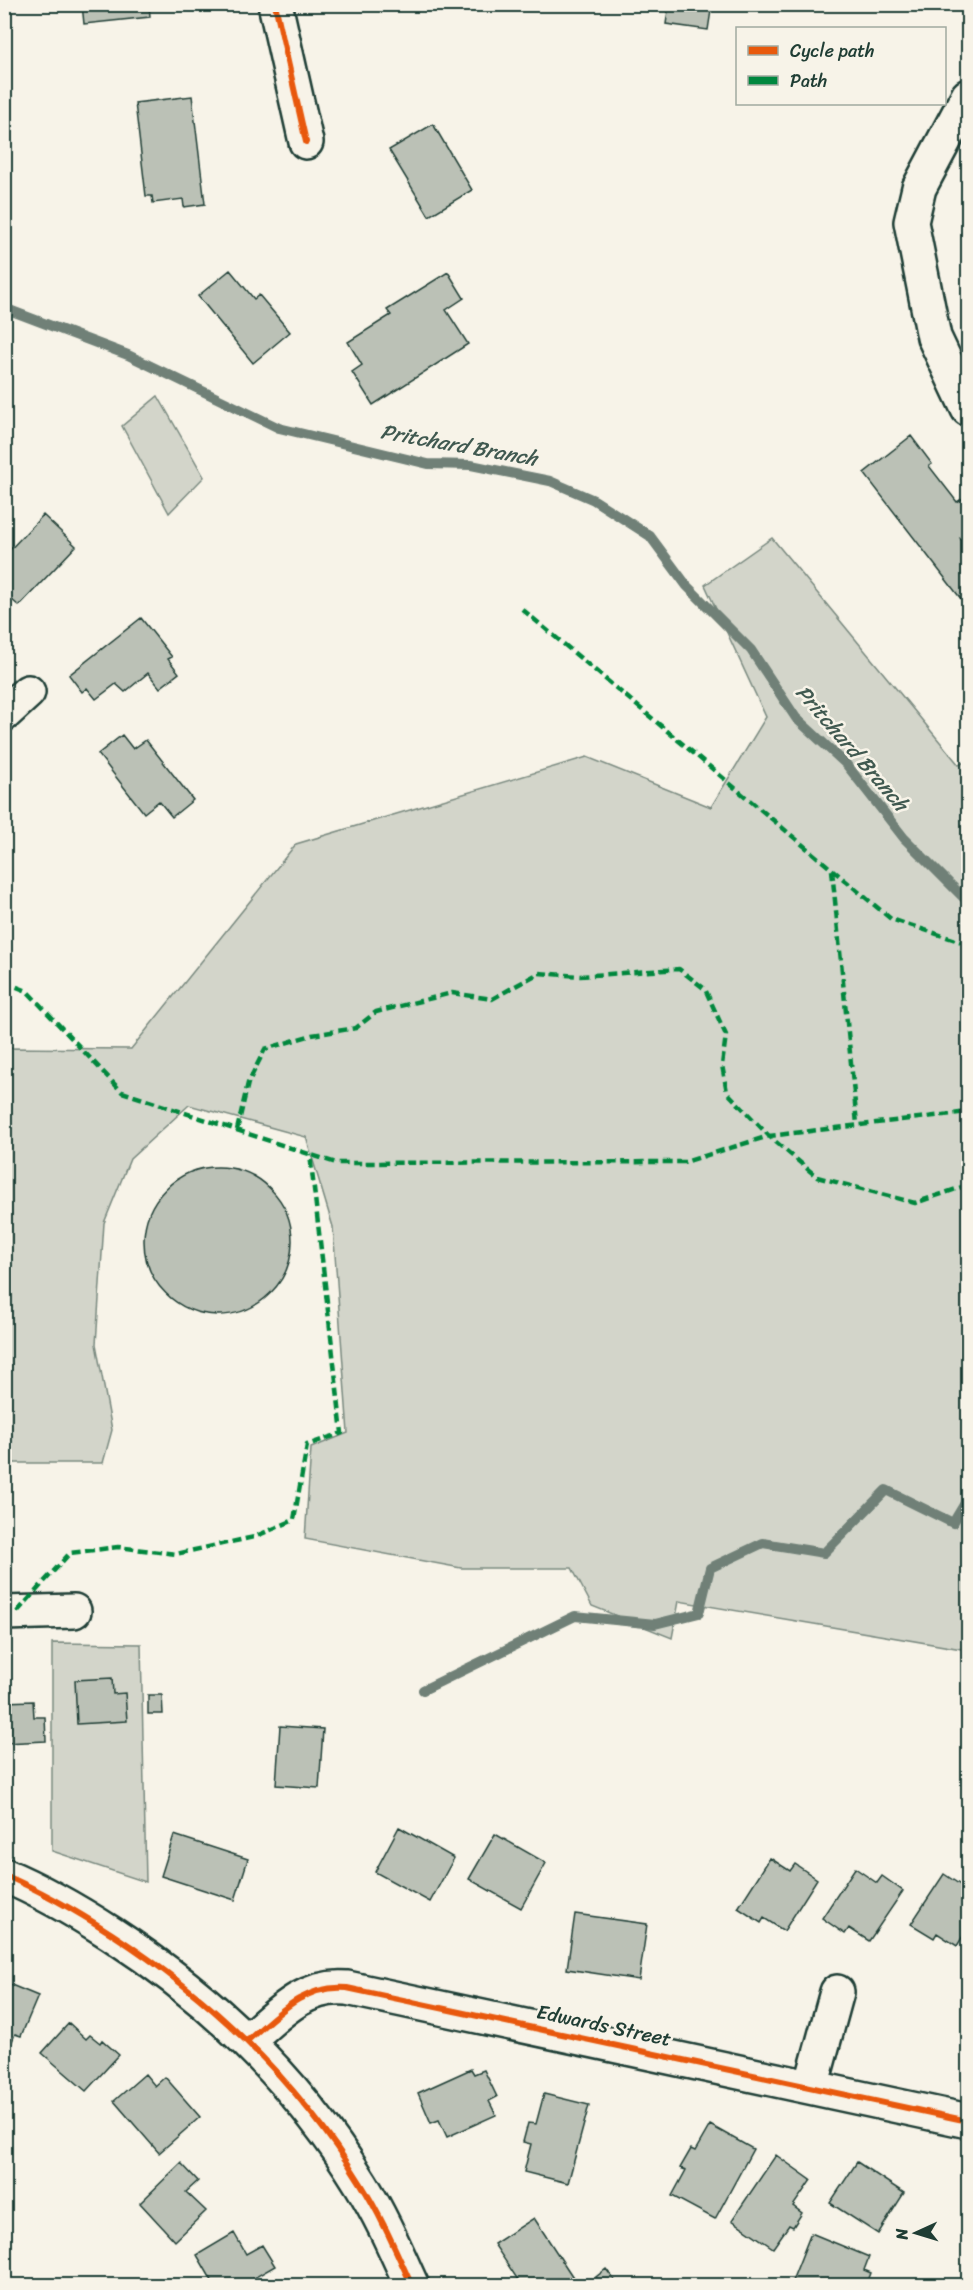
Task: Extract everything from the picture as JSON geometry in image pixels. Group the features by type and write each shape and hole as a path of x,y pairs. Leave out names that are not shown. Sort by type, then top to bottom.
{"street":[{"path":"275,4 306,142"},
{"path":"969,96 919,188 911,222 934,337 969,409"},
{"path":"4,714 28,692"},
{"path":"4,1613 74,1611"},
{"path":"4,1875 75,1910 134,1949 186,1987 247,2041 327,2133 362,2184 412,2286"},
{"name":"Edwards Street","path":"247,2041 303,1996 324,1988 334,1987 446,2008 969,2121"},
{"path":"811,2087 837,1992"}],"shaded area":[{"path":"158,396 204,477 169,513 122,426"},
{"path":"772,538 959,765 968,760 968,1650 679,1601 672,1638 592,1606 572,1568 461,1568 305,1539 311,1448 348,1433 333,1227 306,1137 189,1105 130,1159 104,1223 96,1344 112,1430 103,1463 5,1463 5,1048 131,1049 296,844 587,757 711,807 766,717 705,585"},
{"path":"52,1643 141,1644 146,1882 52,1851"}],"building":[{"path":"82,4 149,4 150,17 84,24"},
{"path":"669,4 712,4 708,30 666,24"},
{"path":"192,96 205,204 184,207 183,199 153,203 152,196 146,196 135,103"},
{"path":"433,124 472,190 429,216 389,150"},
{"path":"230,270 254,299 259,295 290,332 253,363 198,296"},
{"path":"448,272 464,298 446,310 468,344 373,405 352,372 362,365 348,342 391,315 387,310"},
{"path":"911,436 932,464 929,466 957,502 965,497 968,502 968,531 960,538 968,550 968,608 864,473"},
{"path":"43,515 76,546 19,606 4,593 4,556"},
{"path":"141,618 172,657 168,659 179,673 160,688 148,673 125,692 116,684 96,699 87,688 82,692 69,675"},
{"path":"122,735 133,749 146,740 193,800 172,817 159,801 144,813 98,754"},
{"path":"218,1167 246,1173 270,1189 286,1213 292,1241 286,1269 270,1293 246,1309 218,1315 190,1309 166,1293 150,1269 144,1241 150,1213 166,1189 190,1173"},
{"path":"112,1678 113,1694 125,1693 127,1721 77,1724 75,1680"},
{"path":"148,1695 162,1695 163,1714 148,1714"},
{"path":"33,1701 34,1717 45,1717 46,1741 4,1743 4,1702"},
{"path":"280,1726 323,1729 319,1788 276,1785"},
{"path":"399,1827 454,1858 430,1902 375,1872"},
{"path":"495,1834 546,1863 521,1908 469,1879"},
{"path":"174,1835 248,1859 235,1900 161,1876"},
{"path":"770,1858 790,1871 795,1864 817,1879 784,1931 764,1918 761,1923 738,1908"},
{"path":"855,1868 877,1883 882,1876 903,1891 869,1941 849,1928 845,1934 822,1918"},
{"path":"944,1874 965,1888 968,1883 968,1928 957,1946 937,1933 934,1938 911,1924"},
{"path":"575,1914 647,1924 639,1980 567,1969"},
{"path":"4,1982 38,1996 21,2036 15,2034 7,2054 4,2053"},
{"path":"69,2023 86,2039 90,2035 100,2043 102,2040 119,2055 86,2091 42,2053"},
{"path":"471,2069 474,2074 484,2070 497,2097 489,2101 496,2115 447,2137 439,2120 431,2123 418,2093"},
{"path":"145,2074 155,2086 165,2077 200,2117 159,2153 114,2101"},
{"path":"544,2094 589,2105 568,2183 524,2172 531,2144 523,2142 528,2123 536,2124"},
{"path":"710,2125 753,2149 715,2219 672,2196 686,2170 680,2168 691,2149 695,2151"},
{"path":"776,2155 811,2180 793,2206 802,2213 793,2227 789,2225 773,2248 732,2220"},
{"path":"857,2162 904,2193 878,2234 830,2203"},
{"path":"181,2163 198,2181 186,2192 206,2211 175,2241 140,2203"},
{"path":"534,2218 577,2286 522,2286 494,2244"},
{"path":"234,2233 246,2254 262,2245 275,2266 240,2286 215,2286 197,2255"},
{"path":"811,2233 869,2257 864,2270 871,2273 866,2286 790,2286"},
{"path":"606,2269 616,2282 610,2286 602,2286 596,2277"}],"waterway":[{"name":"Pritchard Branch","path":"4,308 128,355 279,428 428,464 471,465 550,481 594,500 650,536 687,586 751,650 796,718 846,764 904,838 968,902"},
{"path":"423,1690 575,1616 655,1624 699,1613 710,1568 763,1543 824,1553 886,1490 953,1523 968,1498"}],"marked path":[{"path":"522,609 891,919 968,944"},
{"path":"832,870 857,1124"},
{"path":"237,1130 248,1083 265,1049 312,1035 356,1028 376,1012 452,993 492,999 539,973 580,976 679,969 705,989 726,1035 722,1065 727,1092 769,1136 817,1177 915,1203 968,1185"},
{"path":"4,982 27,991 122,1092 336,1163 685,1162 769,1136 968,1112"},
{"path":"17,1612 70,1553 118,1547 176,1554 254,1537 294,1520 307,1445 342,1433 310,1154"}],"cycle path":[{"path":"275,4 306,142"},
{"path":"4,1875 73,1910 149,1959 184,1986 250,2045 310,2111 361,2184 412,2286"},
{"path":"247,2041 280,2012 304,1996 332,1988 347,1988 968,2121"}]}
